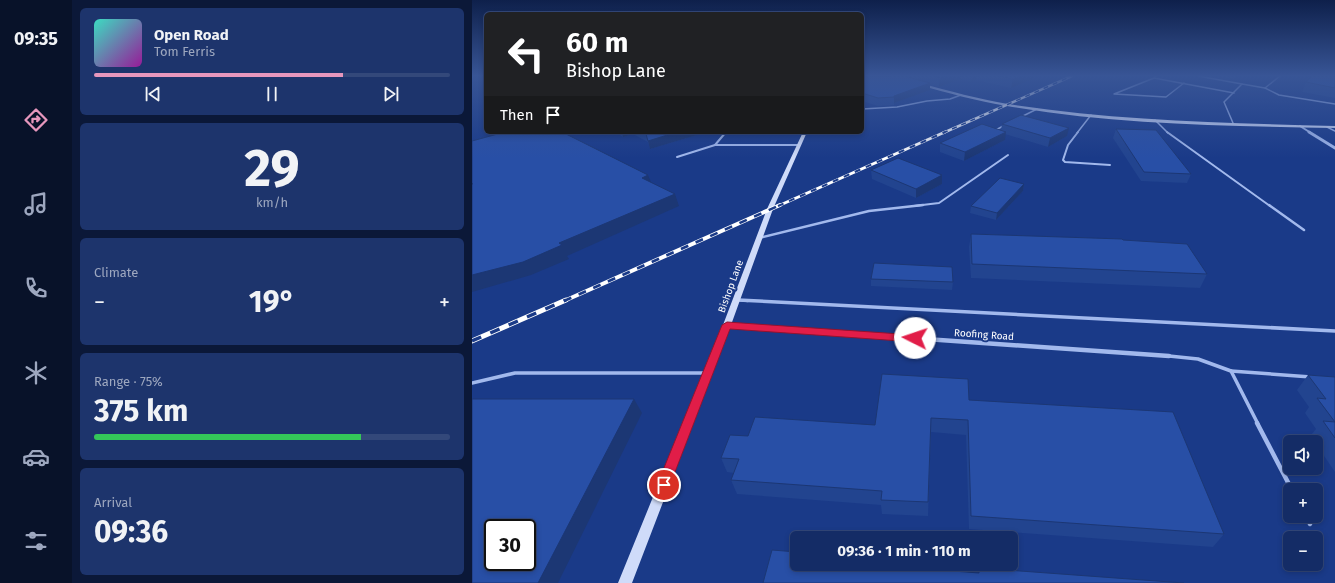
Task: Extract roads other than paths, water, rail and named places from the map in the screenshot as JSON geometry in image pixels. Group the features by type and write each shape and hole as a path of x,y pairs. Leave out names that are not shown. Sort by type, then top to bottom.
{"street":[{"path":"999,103 1091,115 1155,120 1335,127"},
{"path":"1300,126 1335,148"},
{"name":"Bishop Lane","path":"625,583 727,325 770,209 804,134"},
{"name":"Roofing Road","path":"727,325 1169,356"}],"lane":[{"path":"864,109 897,107 916,103"},
{"path":"1225,103 1233,123"},
{"path":"1016,120 1037,109"},
{"path":"1091,115 1068,145 1063,160 1065,162 1110,165"},
{"path":"1021,117 1029,119"},
{"path":"1155,120 1167,132 1184,145 1304,230"},
{"path":"992,132 1010,123"},
{"path":"1327,127 1335,131"},
{"path":"715,145 724,134"},
{"path":"677,157 715,145 799,145"},
{"path":"759,238 869,211 939,203 1008,155"},
{"path":"736,300 1335,331"},
{"path":"1169,356 1198,359 1231,371 1314,377"},
{"path":"1231,371 1288,483"},
{"path":"472,383 515,373 708,373"}],"railway":[{"path":"943,133 1010,103"},
{"path":"778,206 945,132"},
{"path":"564,301 780,205"},
{"path":"472,341 566,300"}]}
